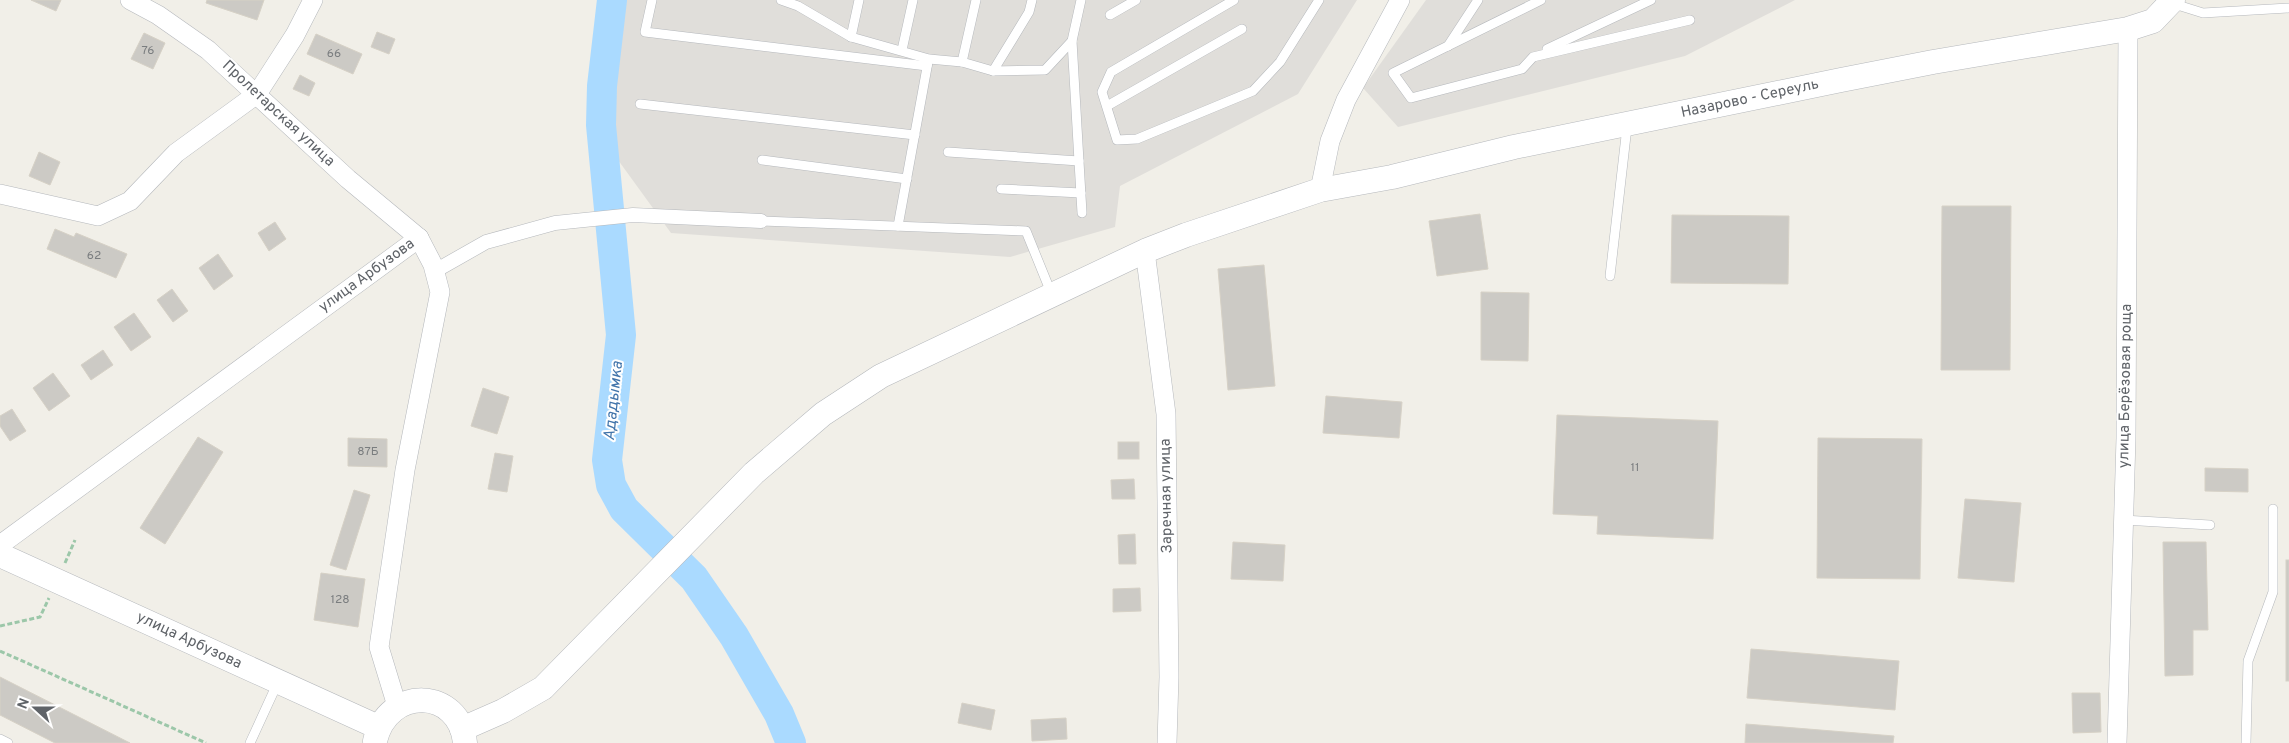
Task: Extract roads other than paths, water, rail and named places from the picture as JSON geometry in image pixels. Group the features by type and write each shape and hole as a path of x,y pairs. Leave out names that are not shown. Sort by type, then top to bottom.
{"street":[{"name":"Пролетарская улица","path":"130,0 158,15 208,50 348,179 419,238"},
{"path":"0,194 98,216 130,202 176,153 257,94 295,35 313,0"},
{"path":"1320,190 1330,141 1346,100 1400,0"},
{"name":"Назарово - Сереуль","path":"463,736 543,688 754,473 823,414 881,376 1145,251 1186,234 1320,190 1392,177 1514,147 1923,64 2128,29 2153,21 2172,1"},
{"name":"улица Берёзовая роща","path":"2117,743 2126,418 2128,29"},
{"path":"435,271 486,242 555,223 633,215 761,221"},
{"name":"улица Арбузова","path":"0,545 419,238 435,271 440,292 405,470 379,647 397,706"},
{"name":"Заречная улица","path":"1145,251 1166,414 1167,743"},
{"name":"улица Арбузова","path":"0,554 278,682 376,735"},
{"path":"376,735 387,714 397,706 410,701 433,702 451,713 463,736"}],"lane":[{"path":"652,0 645,32 928,62 962,62 993,70 1045,70 1072,41"},
{"path":"781,0 798,3 851,37 902,50 928,62"},
{"path":"851,37 859,0"},
{"path":"902,50 913,0"},
{"path":"962,62 976,0"},
{"path":"993,70 1029,12 1032,0"},
{"path":"1081,0 1072,41 1082,212"},
{"path":"1110,15 1136,0"},
{"path":"1234,0 1111,72 1102,92 1117,140 1137,139 1253,91 1280,62 1319,0"},
{"path":"1448,46 1478,0"},
{"path":"1540,1 1393,73 1410,98 1522,69 1533,57 1651,0"},
{"path":"2172,1 2202,13 2289,8"},
{"path":"1533,57 1690,20"},
{"path":"1107,106 1242,29"},
{"path":"898,226 928,62"},
{"path":"640,104 915,135"},
{"path":"1610,276 1627,124"},
{"path":"948,152 1079,161"},
{"path":"762,160 907,180"},
{"path":"1001,189 1081,192"},
{"path":"761,221 1026,232 1052,296"},
{"path":"2246,743 2248,661 2273,592 2273,509"},
{"path":"2123,520 2210,525"},
{"path":"250,743 278,682"},
{"path":"0,739 8,743"}],"waterway":[{"name":"Ададымка","path":"612,0 602,86 601,125 621,335 607,460 611,485 624,509 694,578 734,636 779,714 791,743"}]}
